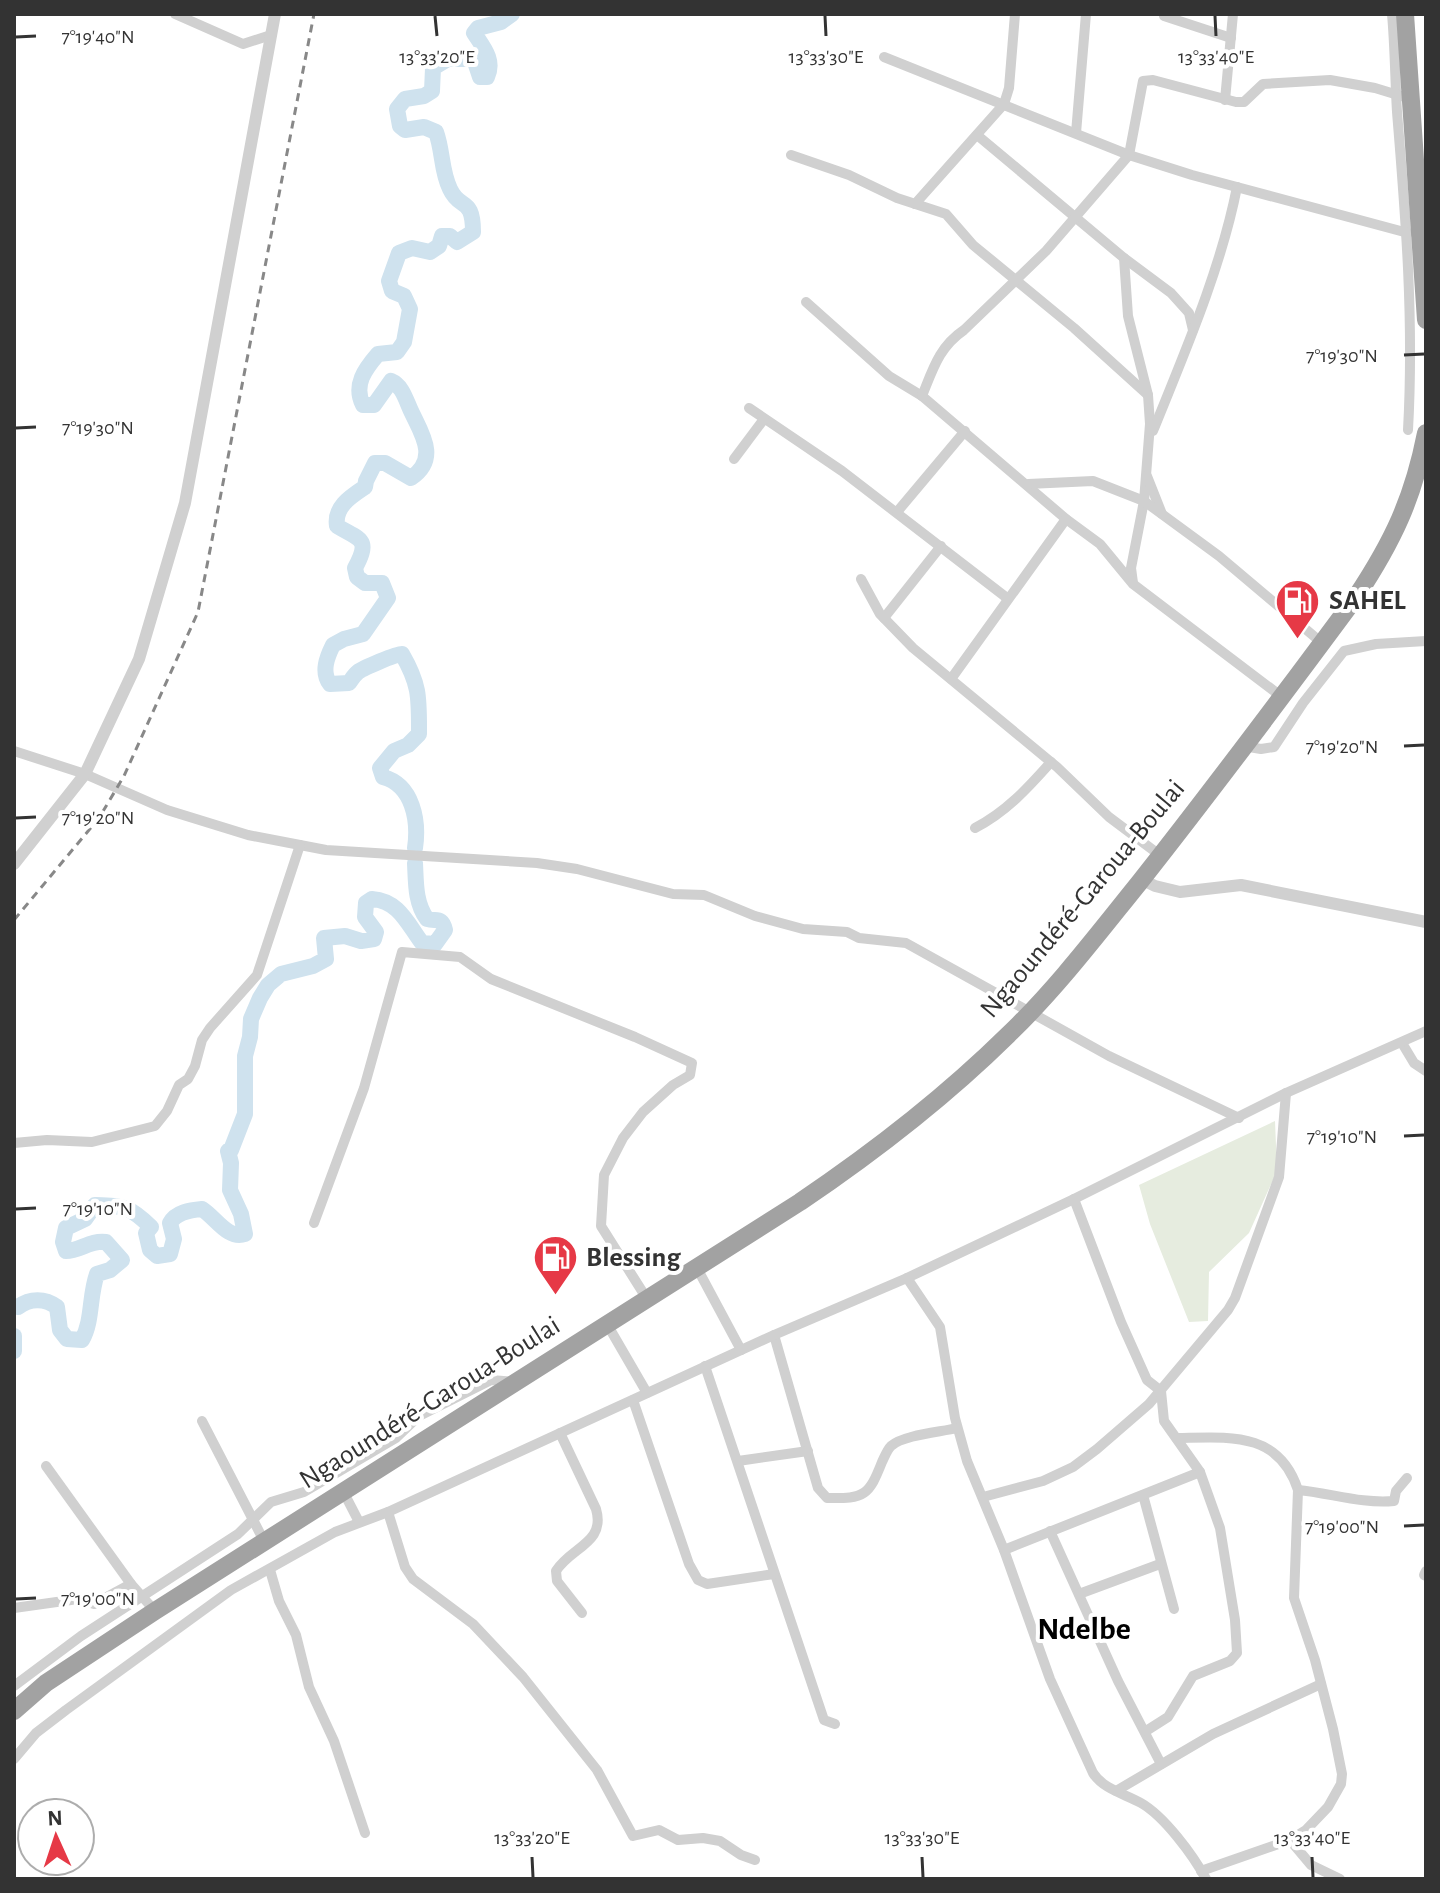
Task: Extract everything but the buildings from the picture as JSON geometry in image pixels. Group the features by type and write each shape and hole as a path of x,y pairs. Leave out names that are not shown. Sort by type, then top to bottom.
{"highway":[{"path":"1405,14 1404,97 1410,186 1426,320"},
{"name":"Ngaoundéré-Garoua-Boulai","path":"14,1711 46,1683 155,1611 800,1202 903,1129 1010,1033 1161,856 1322,643 1380,560 1401,521 1418,474 1417,432"}],"street":[{"path":"175,14 243,44 271,35"},
{"path":"14,864 85,774 139,659 185,503 275,14"},
{"path":"915,204 1004,104 1009,88 1015,14"},
{"path":"1076,133 1086,14"},
{"path":"1225,100 1233,14"},
{"path":"922,396 934,362 950,340 1015,281 1129,155 1139,89 1143,81 1153,80 1225,100 1244,102 1263,84 1330,80 1404,97 1392,14"},
{"path":"1164,16 1231,38"},
{"path":"884,57 1129,155 1408,233"},
{"path":"977,135 1124,258 1171,293 1189,313 1193,330"},
{"path":"791,155 946,214 973,245 1074,328 1148,395"},
{"path":"1410,186 1408,233 1417,432"},
{"path":"1148,445 1193,330 1237,187"},
{"path":"1124,258 1128,316 1148,395 1150,424 1144,501 1131,568 1133,584"},
{"path":"806,302 889,376 922,396 1066,519 1100,544 1133,584 1282,697"},
{"path":"749,408 897,512 1007,598"},
{"path":"734,459 764,419"},
{"path":"897,512 965,431"},
{"path":"1146,471 1162,514"},
{"path":"1028,484 1093,481 1144,501 1219,556 1322,643"},
{"path":"951,679 1066,519"},
{"path":"884,618 941,546"},
{"path":"861,579 884,618 913,648 1051,762 1109,817 1161,856"},
{"path":"1243,746 1261,749 1274,747 1303,703 1344,651 1376,644 1426,641"},
{"path":"14,751 85,774 167,810 248,835 326,850 537,863 577,869 673,894 704,895 755,916 803,929 847,932 859,938 906,943 1109,1056 1239,1118"},
{"path":"975,828 995,818 1012,804 1051,762"},
{"path":"14,1143 47,1140 92,1142 155,1126 167,1111 179,1085 188,1079 202,1040 210,1028 257,975 300,845"},
{"path":"1141,879 1180,892 1241,885 1426,922"},
{"path":"314,1223 364,1088 402,952 460,957 491,979 692,1063 690,1075 673,1085 643,1112 623,1138 604,1175 601,1226 647,1299"},
{"path":"14,1759 36,1733 231,1590 303,1549 774,1335 907,1278 1286,1093 1426,1031"},
{"path":"1402,1043 1414,1063 1426,1071"},
{"path":"983,1497 1043,1481 1073,1467 1161,1391 1204,1341 1235,1298 1279,1177 1286,1093"},
{"path":"1074,1199 1121,1322 1147,1380 1161,1391 1164,1421 1200,1472 1220,1528 1235,1620 1237,1653 1230,1661 1193,1676 1168,1717 1146,1731"},
{"path":"697,1268 741,1350"},
{"path":"907,1278 943,1335 957,1428 967,1461 1004,1550 1050,1679 1093,1773 1097,1779 1153,1811 1204,1875 1290,1840 1306,1830 1328,1807 1341,1784 1342,1774 1321,1684 1294,1598 1298,1490 1282,1460 1262,1445 1229,1437 1178,1438"},
{"path":"607,1324 647,1393"},
{"path":"774,1335 808,1451 822,1493 827,1498 866,1493 886,1451 899,1440 957,1428"},
{"path":"705,1366 824,1720 835,1724"},
{"path":"14,1686 57,1652 238,1534 271,1502 304,1492 396,1438 419,1416 491,1380 516,1382"},
{"path":"633,1400 689,1564 698,1580 707,1584 774,1574"},
{"path":"202,1421 264,1541"},
{"path":"560,1433 596,1509 599,1523 595,1535 556,1571 557,1581 582,1613"},
{"path":"738,1461 808,1451"},
{"path":"46,1466 131,1584 155,1611"},
{"path":"1004,1550 1200,1472"},
{"path":"1298,1490 1329,1493 1372,1503 1394,1501 1396,1491 1407,1478"},
{"path":"343,1491 359,1522"},
{"path":"1143,1495 1174,1609"},
{"path":"388,1512 405,1567 413,1579 473,1624 523,1677 597,1770 633,1836 659,1830 678,1840 703,1838 720,1841 755,1860"},
{"path":"1050,1531 1118,1681 1161,1764"},
{"path":"1079,1594 1160,1564"},
{"path":"270,1570 279,1601 296,1635 309,1687 334,1741 365,1833"},
{"path":"14,1608 78,1599 94,1604 131,1584"},
{"path":"1116,1791 1213,1734 1321,1684"},
{"path":"1290,1840 1311,1865 1340,1879"},
{"path":"1311,1865 1314,1879"}],"shaded area":[{"path":"1275,1121 1277,1171 1249,1233 1209,1272 1208,1321 1189,1322 1150,1224 1139,1185"}],"waterway":[{"path":"415,848 416,827 412,805 401,788 383,777 380,768 394,751 408,745 419,734 417,692 408,665 402,654 361,670 349,683 330,684 326,675 327,659 333,645 363,634 388,598 382,583 365,583 357,577 355,568 362,551 361,541 337,526 337,519 344,503 365,487 375,463 385,463 411,478 419,471 426,455 423,438 398,386 391,381 374,405 363,405 359,391 365,371 378,354 397,352 404,342 410,309 404,296 392,291 389,281 399,253 412,248 430,252 439,246 442,236 450,236 457,242 473,232 471,213 454,196 447,182 436,132 424,127 405,130 400,126 397,109 405,99 424,96 432,91 433,68 448,59 474,59 480,77 487,77 489,59 474,33 478,28 501,22 512,14"},
{"path":"14,1306 38,1300 48,1302 57,1307 60,1330 67,1339 82,1340 97,1274 110,1270 122,1260 106,1242 66,1251 63,1242 66,1228 85,1219 95,1205 120,1207 137,1215 151,1227 146,1233 150,1250 157,1256 170,1254 174,1239 170,1223 176,1216 188,1211 202,1209 233,1234 245,1234 241,1214 230,1190 228,1151 245,1114 245,1056 251,1019 260,998 268,985 281,974 313,966 326,959 324,938 345,936 361,941 374,939 376,932 365,917 366,903 372,899 396,909 422,943 435,944 445,930 440,921 427,919 423,913 417,892 415,863"},
{"path":"14,1336 14,1351"}],"railway":[{"path":"14,920 99,818 124,776 198,612 314,14"}],"place":[{"name":"SAHEL","path":"1298,640"},
{"name":"Blessing","path":"555,1297"}],"district":[{"name":"Ndelbe","path":"1084,1629"}]}
